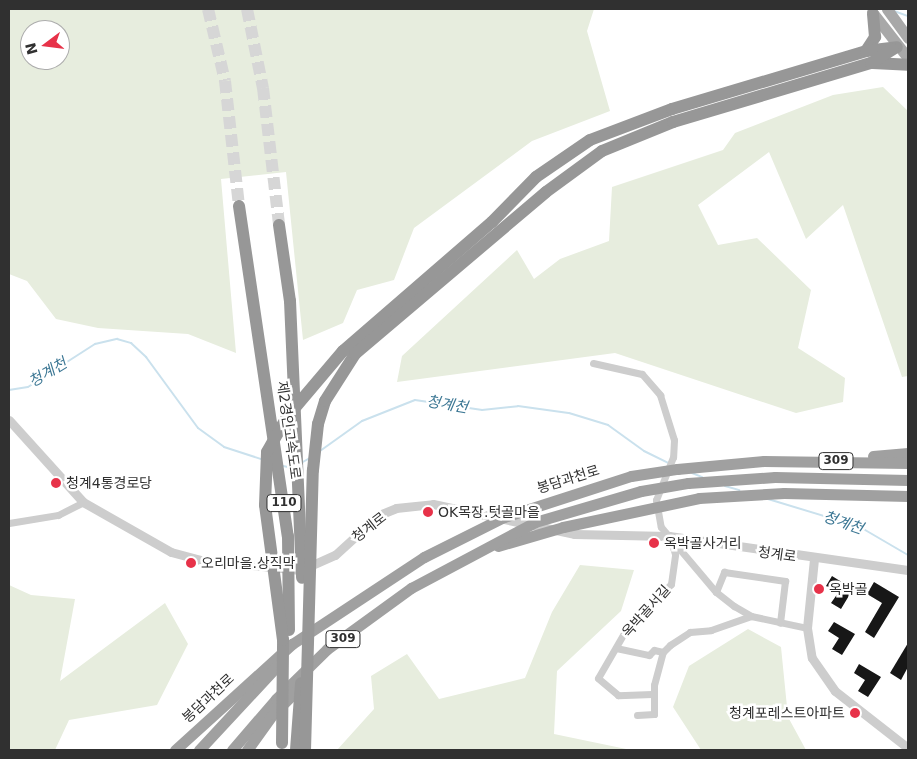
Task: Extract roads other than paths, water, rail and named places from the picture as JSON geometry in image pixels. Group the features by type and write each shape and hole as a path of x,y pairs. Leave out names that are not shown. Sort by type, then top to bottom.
{"highway":[{"path":"866,51 875,37 871,11"},
{"path":"281,746 283,640 265,505 267,452 287,417 349,352 492,222 536,177 590,140 672,109 866,51 897,47"},
{"path":"301,745 312,470 318,424 325,401 349,352 546,192 602,151 673,122 871,63 897,47"},
{"path":"871,63 908,65"},
{"name":"제2경인고속도로","path":"239,206 250,265 288,536 289,622 281,746"},
{"name":"제2경인고속도로","path":"279,225 290,301 302,496 301,745"},
{"name":"봉담과천로","path":"837,461 908,453"},
{"name":"봉담과천로","path":"175,750 292,644 424,557 504,516 631,476 764,461 908,463"},
{"name":"309","path":"232,750 276,699 327,649 352,633 411,588 474,552 535,522 641,492 688,483 775,477 908,480"},
{"path":"474,552 653,503 784,493 908,496"},
{"name":"봉담과천로","path":"199,750 278,664 336,616"},
{"path":"247,750 273,714 352,633"}],"main road":[{"path":"888,10 908,37"},
{"path":"871,11 897,47 908,58"}],"street":[{"path":"897,47 908,37"},
{"path":"592,363 642,374 655,385 674,440 673,457 653,503 661,527 716,592 751,616 807,628"},
{"name":"청계로","path":"9,420 83,502 171,552 227,564 301,570 330,558 379,515 413,504 450,507 476,516 574,534 669,536 814,559 905,570"},
{"path":"9,523 58,515 83,502"},
{"name":"옥박골서길","path":"652,694 618,694 598,678 627,628 671,584 675,554 669,536"},
{"path":"814,559 807,628 812,658 822,676 835,691 908,748"},
{"path":"716,592 724,572 785,581 780,623"},
{"path":"637,715 654,714 652,694 663,652 690,632 711,630 751,616"},
{"path":"616,648 649,655 654,650 663,652"}],"waterway":[{"path":"894,11 908,16"},
{"name":"청계천","path":"9,390 28,387 95,344 117,339 131,343 146,357 198,428 224,447 262,459"},
{"name":"청계천","path":"320,451 362,421 415,400 482,410 518,406 569,413 608,425 644,451 669,463"},
{"name":"청계천","path":"301,463 310,458"},
{"name":"청계천","path":"283,466 293,468"},
{"name":"청계천","path":"692,473 702,477"},
{"name":"청계천","path":"725,486 739,490"},
{"name":"청계천","path":"768,499 860,527 908,555"}],"tunnel":[{"path":"208,9 225,81 239,206"},
{"path":"247,9 263,88 279,225"}],"place":[{"name":"청계4통경로당","path":"56,483"},
{"name":"OK목장.텃골마을","path":"428,512"},
{"name":"옥박골사거리","path":"654,543"},
{"name":"오리마을.상직막","path":"191,563"},
{"name":"옥박골","path":"819,589"},
{"name":"청계포레스트아파트","path":"855,713"}]}
